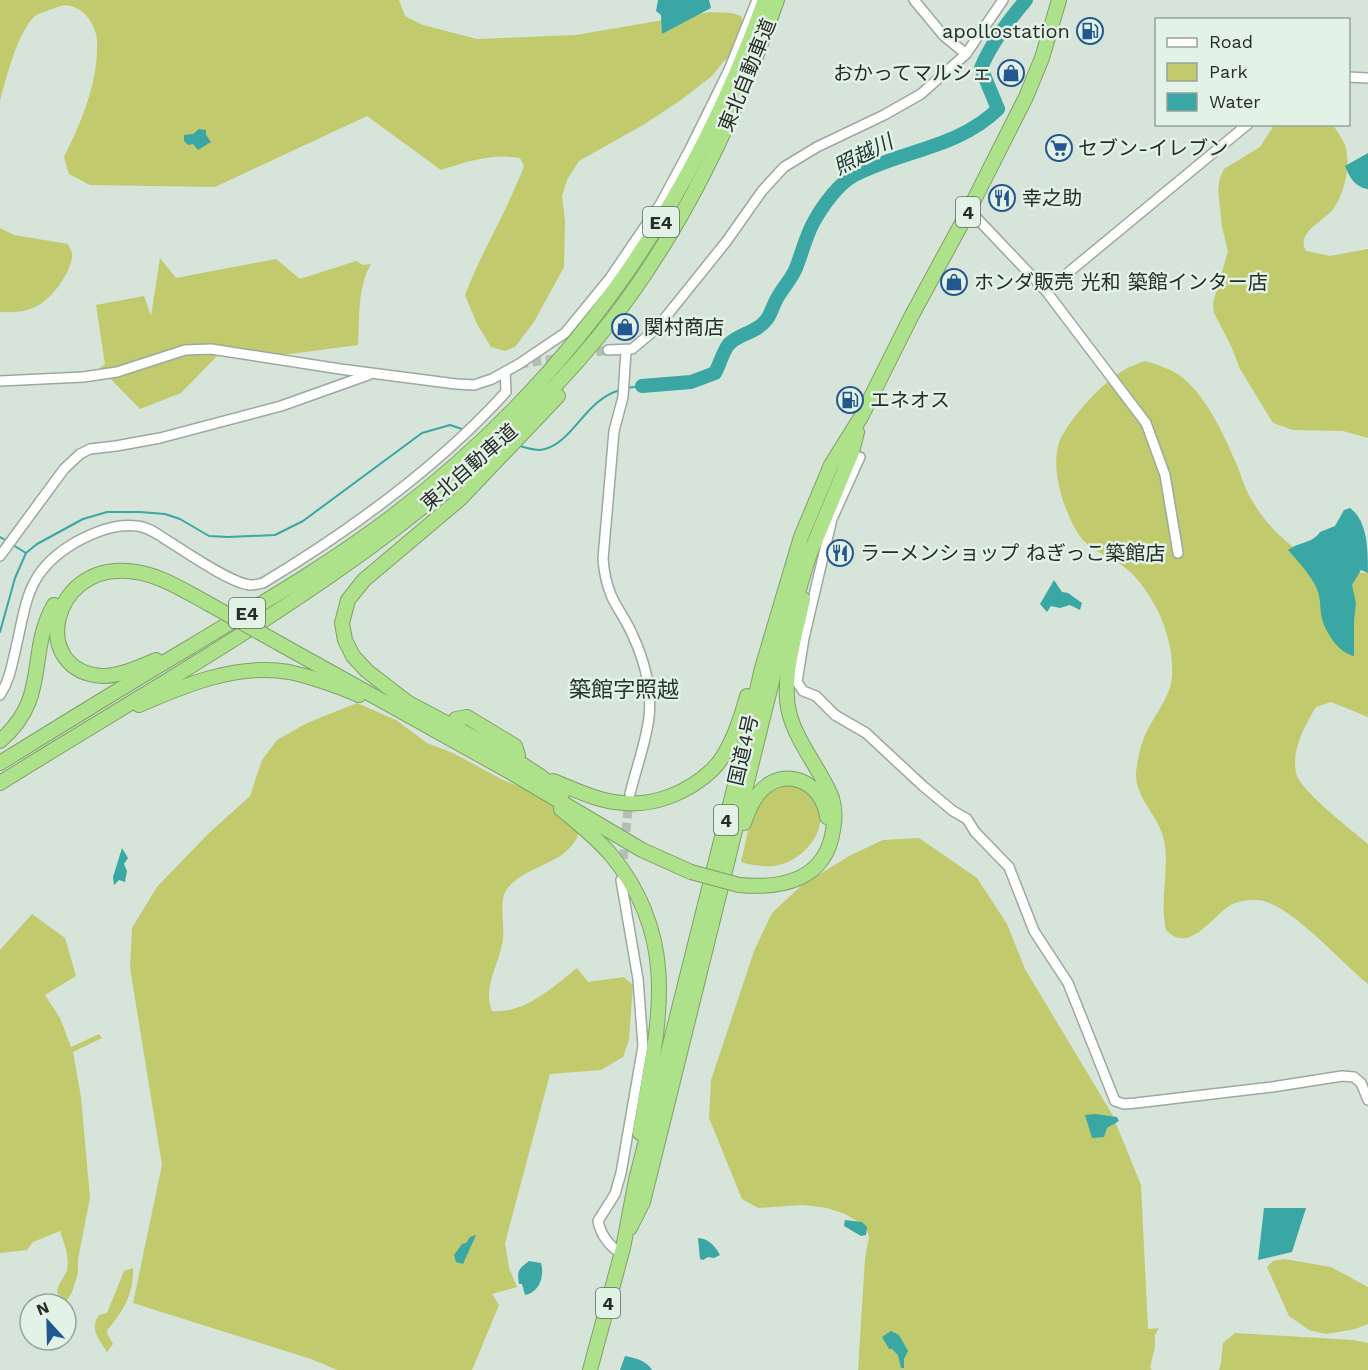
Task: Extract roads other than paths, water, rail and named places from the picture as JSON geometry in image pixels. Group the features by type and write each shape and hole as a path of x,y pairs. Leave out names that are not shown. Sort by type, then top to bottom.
{"highway":[{"name":"東北自動車道","path":"0,764 273,597 374,530 480,442 571,347 605,305 672,204 735,80 765,0"},
{"name":"東北自動車道","path":"0,783 239,637 330,577 500,449 576,373 677,221 721,139 745,87 777,0"},
{"name":"国道4号","path":"626,1236 643,1202 775,669 809,556 828,504 852,452 861,417 1026,97 1042,58 1059,0"},
{"path":"406,708 353,656 345,639 342,623 348,600 364,580 460,499 500,449"},
{"name":"国道4号","path":"590,1370 622,1254 636,1180 762,668 801,537 828,504"},
{"path":"189,648 124,672 104,676 92,674 80,669 63,653 58,641 57,621 66,601 78,586 95,576 116,571 152,575 212,601 406,708 454,742 599,799 623,803 644,803 668,798 690,786 713,770 727,747 741,717 783,573 801,537"},
{"path":"58,747 138,705 174,690 235,673 289,672 440,718 456,719 642,850 692,868 739,881 778,886 794,881 818,865 832,838 835,820 833,801 824,781 804,749 789,711 787,684 809,556"},
{"path":"0,741 24,714 34,689 42,636 51,610 63,589 80,575 98,567 121,563 146,565 183,580 212,601"},
{"path":"440,718 529,772 611,854 635,890 653,934 659,969 660,1005 637,1156 636,1180"},
{"path":"727,860 737,845 749,807 760,792 770,784 782,779 798,779 810,785 819,795 827,815 824,836 816,854 805,864 784,875 739,881"}],"street":[{"path":"0,381 83,377 117,372 185,350 210,349 371,374 456,384 474,385 492,379 565,333 610,278 661,203 690,149 729,70 758,0"},
{"path":"914,0 943,35 966,54"},
{"path":"608,350 626,351 639,345 656,329 726,242 762,191 784,167 817,147 884,115 921,94 966,54 1003,0"},
{"path":"1350,77 1368,78"},
{"path":"1046,291 1246,126"},
{"path":"969,210 1046,291 1146,423 1165,475 1178,553"},
{"path":"626,351 623,397 614,431 603,559 605,577 611,595 633,635 640,654 650,697 646,735 630,794"},
{"path":"0,695 9,675 33,582 53,557 84,538 112,528 137,525 150,530 238,582 250,585 263,583 352,525 462,438 506,392 505,372"},
{"path":"2,553 64,469 90,448 160,438 260,411 371,374"},
{"path":"860,457 828,504 822,556 797,682 799,687 816,696 835,715 866,733 923,786 967,819 975,832 1009,867 1034,931 1068,983 1115,1101 1124,1104 1136,1103 1272,1087 1342,1076 1354,1077 1360,1083 1368,1100"},
{"path":"621,880 638,979 643,1046 621,1173 615,1194 598,1221 600,1231 611,1248 622,1254"}],"water":[{"path":"658,0 709,0 711,8 662,34 661,15 656,11"},
{"path":"199,129 206,130 206,135 211,142 198,150 193,144 188,145 184,141 184,135 193,134"},
{"path":"1368,153 1367,189 1353,181 1345,166"},
{"path":"1350,508 1364,528 1368,564 1368,573 1361,570 1352,585 1356,603 1354,656 1338,647 1330,636 1322,619 1317,588 1288,550 1335,526 1344,510"},
{"path":"1054,580 1062,592 1068,593 1082,603 1080,610 1070,605 1060,608 1051,606 1047,612 1040,604"},
{"path":"122,848 128,858 124,864 127,871 125,882 119,880 114,885 113,877"},
{"path":"1085,1115 1117,1117 1119,1121 1107,1128 1104,1137 1092,1138"},
{"path":"1264,1208 1306,1208 1292,1252 1258,1260"},
{"path":"845,1220 862,1222 867,1227 866,1235 861,1236 844,1226"},
{"path":"476,1235 463,1264 456,1262 454,1255 462,1244"},
{"path":"698,1238 711,1244 720,1255 700,1259"},
{"path":"529,1261 541,1263 542,1273 540,1283 534,1291 525,1295 522,1284 519,1284 518,1273"},
{"path":"891,1331 899,1335 908,1351 904,1359 904,1368 901,1368 898,1355 889,1349 882,1337"},
{"path":"625,1356 643,1362 652,1370 620,1370"}],"waterway":[{"name":"照越川","path":"642,386 691,382 715,373 729,344 763,324 767,319 794,272 815,220 832,194 846,181 871,167 965,133 998,109 981,68 995,41 1026,0"},
{"path":"626,388 642,386"},
{"path":"517,445 537,450 551,447 570,432 597,403 620,390"},
{"path":"0,632 15,578 26,553 37,544 83,519 107,512 165,514 180,519 209,536 275,535 303,521 422,433 450,425 465,430"},
{"path":"0,537 9,542"},
{"path":"13,545 26,553"}],"tunnel":[{"path":"583,354 608,350"},
{"path":"519,364 561,358"},
{"path":"622,872 629,799"}],"place":[{"name":"apollostation","path":"1090,31"},
{"name":"おかってマルシェ","path":"1011,73"},
{"name":"セブン-イレブン","path":"1059,148"},
{"name":"幸之助","path":"1002,198"},
{"name":"ホンダ販売 光和 築館インター店","path":"954,282"},
{"name":"関村商店","path":"625,327"},
{"name":"エネオス","path":"850,400"},
{"name":"ラーメンショップ ねぎっこ築館店","path":"840,553"}],"district":[{"name":"築館字照越","path":"624,689"}]}
